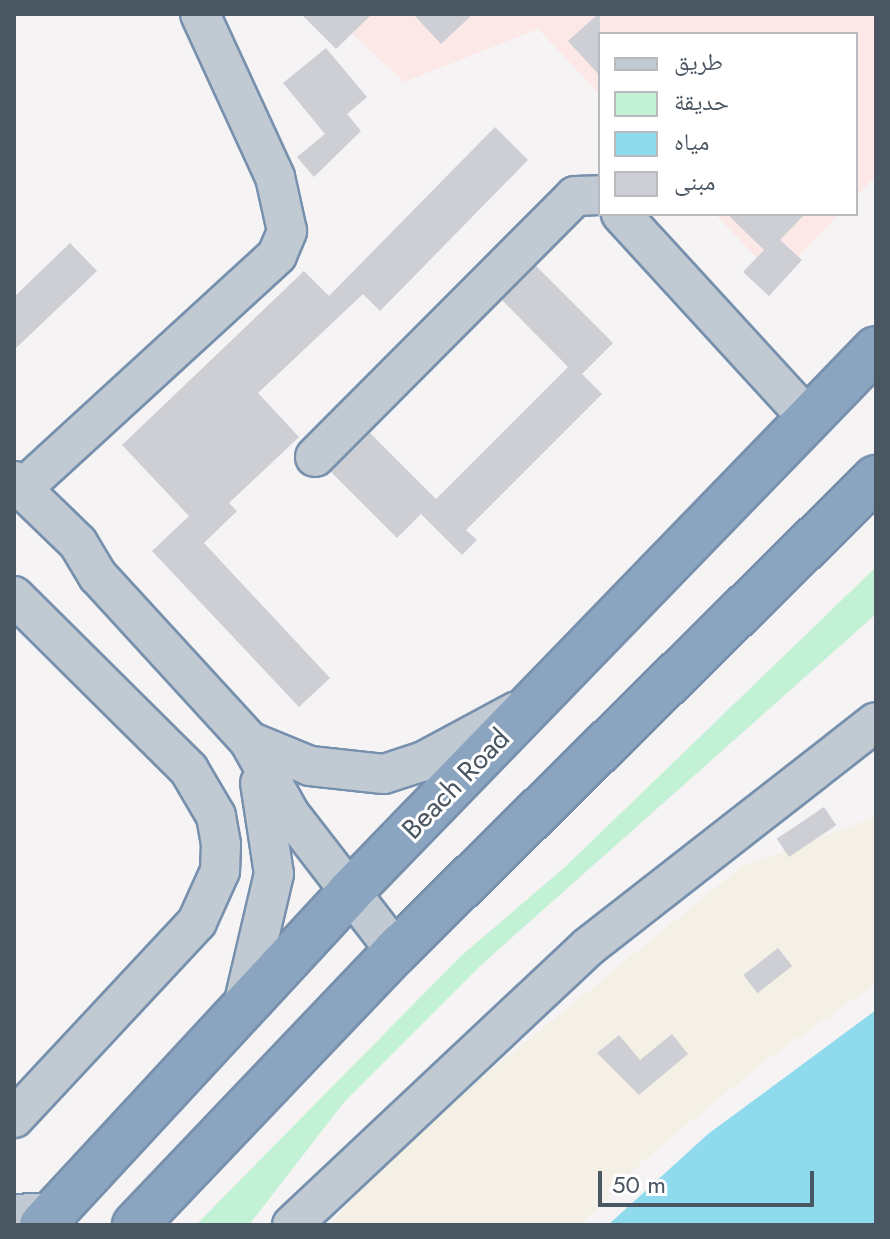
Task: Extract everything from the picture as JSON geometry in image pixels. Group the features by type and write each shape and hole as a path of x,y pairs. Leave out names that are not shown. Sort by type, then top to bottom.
{"highway":[{"name":"Beach Road","path":"37,1217 242,1010 349,893 876,349"},
{"path":"135,1225 396,951 876,478"}],"street":[{"path":"200,14 275,177 287,231 277,255 17,495 78,543 98,576 249,741 290,814 396,951"},
{"path":"315,457 575,196 598,195"},
{"path":"623,216 809,419"},
{"path":"14,596 189,770 216,816 221,844 220,871 197,922 14,1118"},
{"path":"249,741 310,766 384,774 422,762 538,698"},
{"path":"292,1225 588,947 876,722"},
{"path":"242,1010 274,874 274,847 249,741"}],"shaded area":[{"path":"331,14 876,14 876,176 858,195 858,32 598,32 598,92 538,29 404,82"},
{"path":"717,216 837,216 777,279"}],"green space":[{"path":"876,567 876,614 480,966 345,1101 249,1225 196,1225 461,956 564,868"}],"sand":[{"path":"876,817 876,984 767,1059 645,1159 580,1225 330,1225 397,1147 741,867"}],"water":[{"path":"876,1010 876,1225 608,1225 708,1134"}],"building":[{"path":"301,14 372,14 336,49"},
{"path":"413,14 473,14 441,44"},
{"path":"600,14 598,74 568,41"},
{"path":"326,48 367,97 347,114 361,131 314,177 297,157 325,134 283,83"},
{"path":"495,127 528,160 380,311 363,294 258,393 299,437 229,503 237,511 204,543 330,678 299,707 152,551 189,516 122,445 304,271 329,296"},
{"path":"729,216 803,216 780,240 802,260 769,296 743,272 764,250"},
{"path":"70,243 97,271 14,350 14,297"},
{"path":"536,266 613,343 582,374 602,394 466,530 477,540 462,555 421,514 397,538 331,472 370,433 436,499 568,367 502,300"},
{"path":"824,807 836,825 789,857 777,839"},
{"path":"778,948 792,966 757,993 743,975"},
{"path":"672,1034 688,1054 639,1095 597,1053 619,1035 640,1060"}]}
